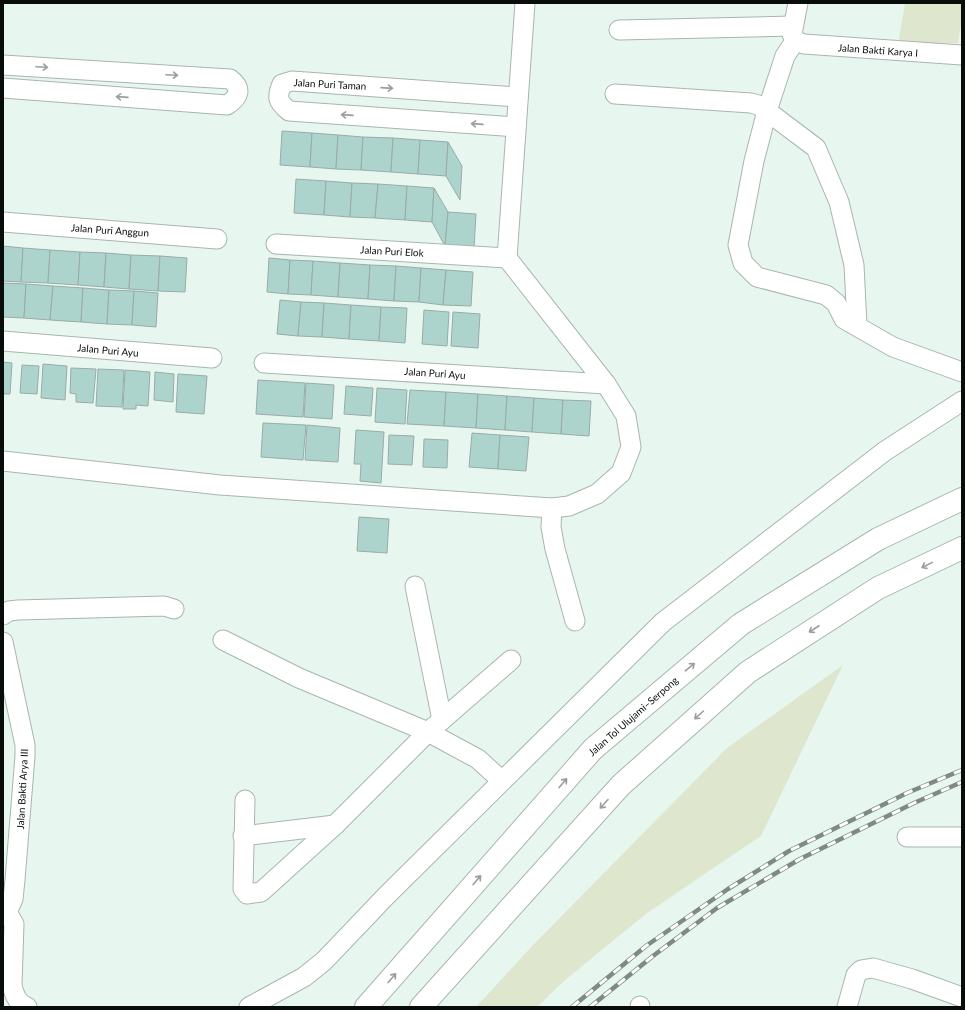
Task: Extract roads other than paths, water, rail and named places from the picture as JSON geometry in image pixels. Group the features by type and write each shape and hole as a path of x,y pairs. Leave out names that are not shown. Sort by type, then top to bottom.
{"highway":[{"name":"Jalan Tol Ulujami–Serpong","path":"366,1007 593,749 741,624 878,539 962,499"},
{"path":"421,1007 621,785 748,672 878,588 962,548"}],"street":[{"path":"3,461 220,486 552,508 569,506 597,494 621,472 631,447 626,416 606,384 507,258 525,3"},
{"path":"798,3 794,34 785,56 767,111 754,161 738,245 743,264 757,277 826,295 836,303 844,319 858,325 893,347 962,372"},
{"name":"Jalan Bakti Karya I","path":"619,30 794,34 804,44 962,56"},
{"path":"3,65 230,79 236,83 239,92 235,100 227,105 3,88"},
{"name":"Jalan Puri Taman","path":"516,127 289,111 280,104 278,94 282,84 292,81 518,97"},
{"path":"615,94 751,103 758,105 767,111 816,148 838,202 854,266 858,325"},
{"name":"Jalan Puri Anggun","path":"3,222 217,238"},
{"name":"Jalan Puri Elok","path":"276,244 507,258"},
{"name":"Jalan Puri Ayu","path":"3,341 212,358"},
{"name":"Jalan Puri Ayu","path":"264,362 606,384"},
{"path":"249,1007 304,977 324,961 386,896 663,622 885,451 962,400"},
{"path":"552,508 551,527 554,549 575,621"},
{"path":"415,586 442,720"},
{"path":"3,614 9,611 18,610 164,606 174,609"},
{"path":"223,640 299,678 428,732 478,759 502,781"},
{"name":"Jalan Bakti Arya III","path":"3,642 25,745 13,899 5,911"},
{"path":"245,800 243,889 247,894 260,892 335,825 428,732 511,660"},
{"path":"243,836 335,825"},
{"path":"907,838 962,837"},
{"path":"5,911 14,924 12,985 14,995 21,1006"},
{"path":"847,1007 856,975 862,970 873,968 912,979 962,998"}],"railway":[{"path":"572,1007 646,946 728,889 789,851 907,793 962,770"},
{"path":"590,1007 653,956 717,908 800,859 914,803 962,782"}]}
